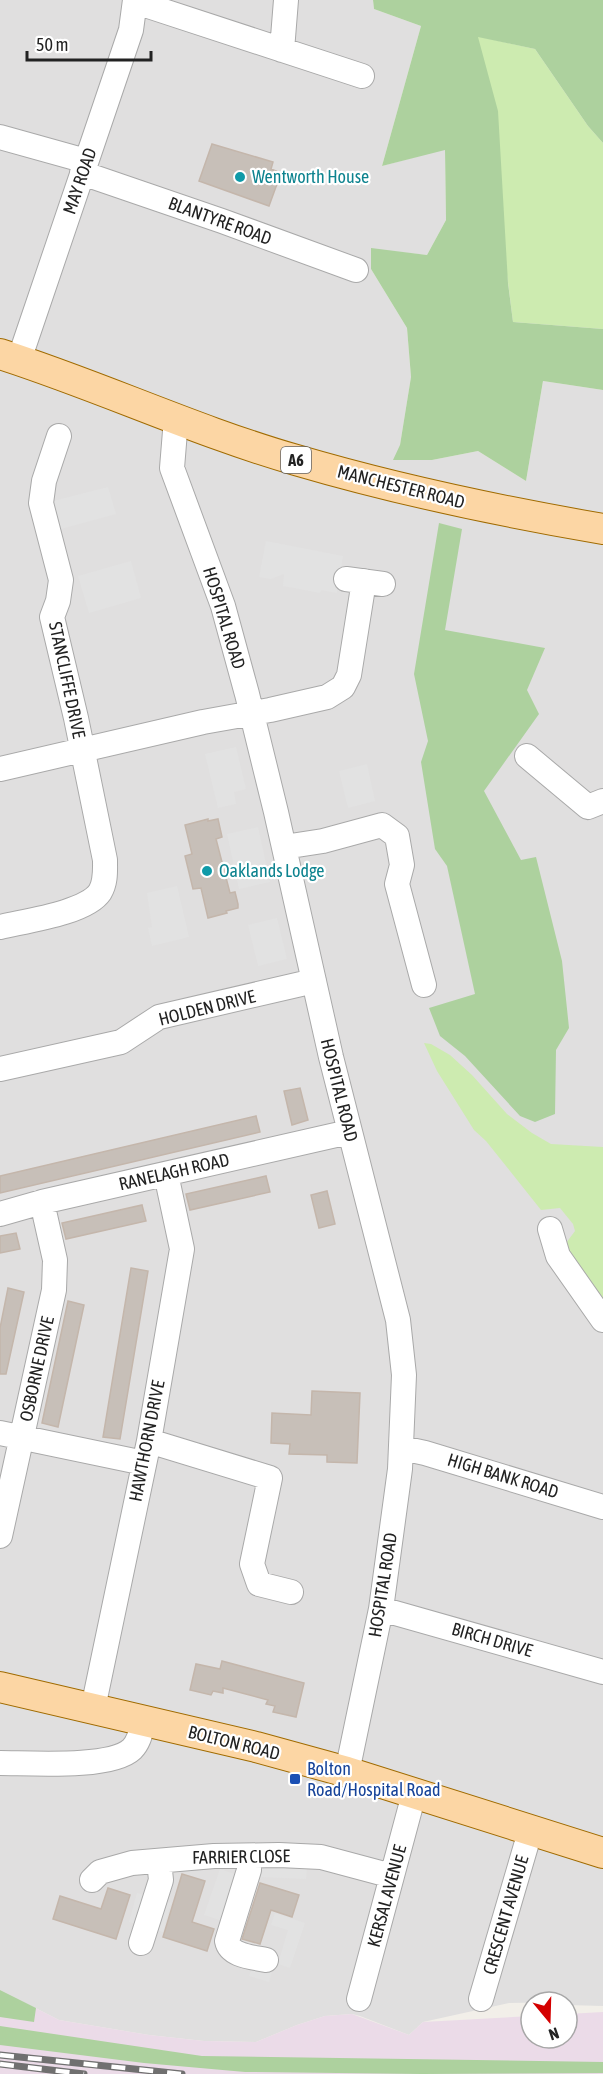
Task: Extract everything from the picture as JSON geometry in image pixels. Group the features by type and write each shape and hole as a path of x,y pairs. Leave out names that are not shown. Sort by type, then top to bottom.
{"main road":[{"name":"MANCHESTER ROAD","path":"9,357 295,460 403,490 497,511 603,530"},
{"name":"BOLTON ROAD","path":"0,1687 144,1720 347,1772 530,1832 603,1853"}],"street":[{"path":"282,50 286,0"},
{"path":"136,1 362,76"},
{"name":"MAY ROAD","path":"9,357 84,167 131,30 136,1"},
{"name":"BLANTYRE ROAD","path":"0,137 356,270"},
{"name":"HOSPITAL ROAD","path":"176,419 172,468 223,606 284,847 349,1132 398,1320 404,1375 402,1448 381,1609 347,1772"},
{"name":"STANCLIFFE DRIVE","path":"0,927 83,906 99,893 105,879 105,860 52,617 58,601 61,580 41,503 44,481 59,436"},
{"path":"0,769 203,722 327,697 343,687 350,667 364,581"},
{"path":"527,756 588,807 603,801"},
{"path":"284,847 323,841 382,825 398,836 402,865 397,884 424,985"},
{"name":"HOLDEN DRIVE","path":"0,1070 121,1042 159,1017 314,981"},
{"name":"RANELAGH ROAD","path":"0,1214 42,1202 349,1132"},
{"name":"HAWTHORN DRIVE","path":"93,1708 146,1452 182,1249 166,1173"},
{"name":"OSBORNE DRIVE","path":"0,1536 11,1435 54,1290 55,1260 42,1202"},
{"path":"550,1229 558,1256 603,1320"},
{"path":"11,1435 146,1452 270,1478 252,1564 259,1584 291,1592"},
{"name":"HIGH BANK ROAD","path":"402,1448 603,1507"},
{"name":"BIRCH DRIVE","path":"381,1609 603,1672"},
{"path":"0,1763 85,1763 115,1757 129,1751 137,1744 144,1720"},
{"name":"KERSAL AVENUE","path":"359,1999 414,1794"},
{"name":"CRESCENT AVENUE","path":"481,1999 530,1832"},
{"name":"FARRIER CLOSE","path":"92,1880 100,1872 132,1863 214,1856 321,1857 392,1876"},
{"path":"249,1856 249,1870 227,1941 236,1953 266,1960"},
{"path":"141,1942 161,1880 159,1861"}],"shaded area":[{"path":"0,0 373,0 374,9 421,26 382,166 445,149 446,220 427,255 371,249 371,269 407,328 411,377 400,445 432,460 478,451 526,481 543,381 603,390 603,2006 579,2005 579,1990 519,1990 519,2003 423,2022 409,2035 352,2014 325,2016 256,2042 204,2041 149,2035 59,2020 0,1990"},
{"path":"108,487 116,514 61,529 53,501"},
{"path":"266,541 343,556 337,593 321,590 320,593 283,586 284,574 271,579 259,577"},
{"path":"131,561 141,598 89,613 78,576"},
{"path":"236,747 246,789 234,792 236,804 218,808 205,754"},
{"path":"367,764 375,801 348,808 339,771"},
{"path":"258,827 270,882 239,889 227,834"},
{"path":"177,886 189,937 152,946 148,928 152,927 147,893"},
{"path":"277,918 287,959 258,966 248,925"},
{"path":"261,1866 307,1868 306,1879 260,1877"},
{"path":"220,1869 237,1875 222,1921 204,1915"},
{"path":"137,1893 171,1903 163,1932 129,1922"},
{"path":"275,1913 305,1923 290,1968 278,1964 288,1930 271,1925"},
{"path":"253,1965 272,1970 269,1982 249,1976"},
{"path":"0,1990 59,2020 149,2035 204,2041 256,2042 325,2016 352,2014 409,2035 423,2022 519,2017 519,2050 579,2050 579,2013 603,2012 603,2074 0,2074"}],"green space":[{"path":"373,0 603,0 603,143 588,126 535,49 478,37 498,111 508,283 513,322 603,329 603,390 543,381 526,481 478,451 432,460 393,460 400,445 411,377 407,328 371,269 371,248 427,255 446,220 445,150 382,166 421,26 374,9"},
{"path":"477,36 535,49 588,126 603,143 603,329 513,322"},
{"path":"439,523 462,529 445,630 545,648 527,690 539,714 484,791 521,860 536,857 562,961 569,1028 556,1050 555,1114 535,1122 520,1116 465,1056 440,1036 429,1008 475,994 447,866 435,849 421,762 428,741 414,674"},
{"path":"424,1043 431,1044 450,1055 472,1075 507,1114 532,1133 551,1144 603,1147 603,1305 567,1255 566,1243 575,1231 573,1224 560,1208 541,1210 486,1141 474,1130 437,1071"},
{"path":"0,1990 36,2008 34,2022 0,2017"},
{"path":"0,2026 202,2056 603,2062 603,2073 245,2072 144,2063 0,2045"}],"building":[{"name":"Wentworth House","path":"212,144 273,162 271,169 281,173 269,206 199,181"},
{"name":"Oaklands Lodge","path":"208,819 208,821 218,819 222,837 216,839 230,893 235,892 238,908 208,918 201,888 193,889 185,856 192,854 185,825"},
{"path":"300,1088 308,1120 292,1125 284,1091"},
{"path":"256,1116 260,1132 0,1193 0,1176"},
{"path":"266,1176 270,1192 190,1210 186,1194"},
{"path":"327,1191 335,1224 319,1228 311,1195"},
{"path":"142,1205 146,1221 66,1239 62,1223"},
{"path":"16,1233 20,1249 0,1253 0,1236"},
{"path":"131,1268 148,1271 120,1439 103,1437"},
{"path":"8,1288 24,1292 6,1374 0,1374 0,1328"},
{"path":"68,1301 84,1305 58,1427 42,1423"},
{"path":"312,1391 360,1393 357,1463 327,1462 327,1455 289,1454 290,1444 271,1443 272,1413 311,1415"},
{"path":"222,1661 304,1683 296,1717 273,1712 275,1706 266,1704 268,1700 223,1688 223,1693 213,1691 211,1695 190,1690 196,1664 220,1669"},
{"path":"182,1874 205,1881 192,1922 214,1929 207,1951 163,1937"},
{"path":"260,1883 299,1895 292,1917 271,1910 260,1944 242,1939"},
{"path":"108,1888 130,1895 116,1939 53,1919 60,1896 101,1909"}],"railway":[{"path":"0,2055 182,2074"},
{"path":"0,2064 84,2074"}],"place":[{"name":"Wentworth House","path":"240,177"},
{"name":"Oaklands Lodge","path":"207,871"},
{"name":"Bolton Road/Hospital Road","path":"295,1779"}]}
